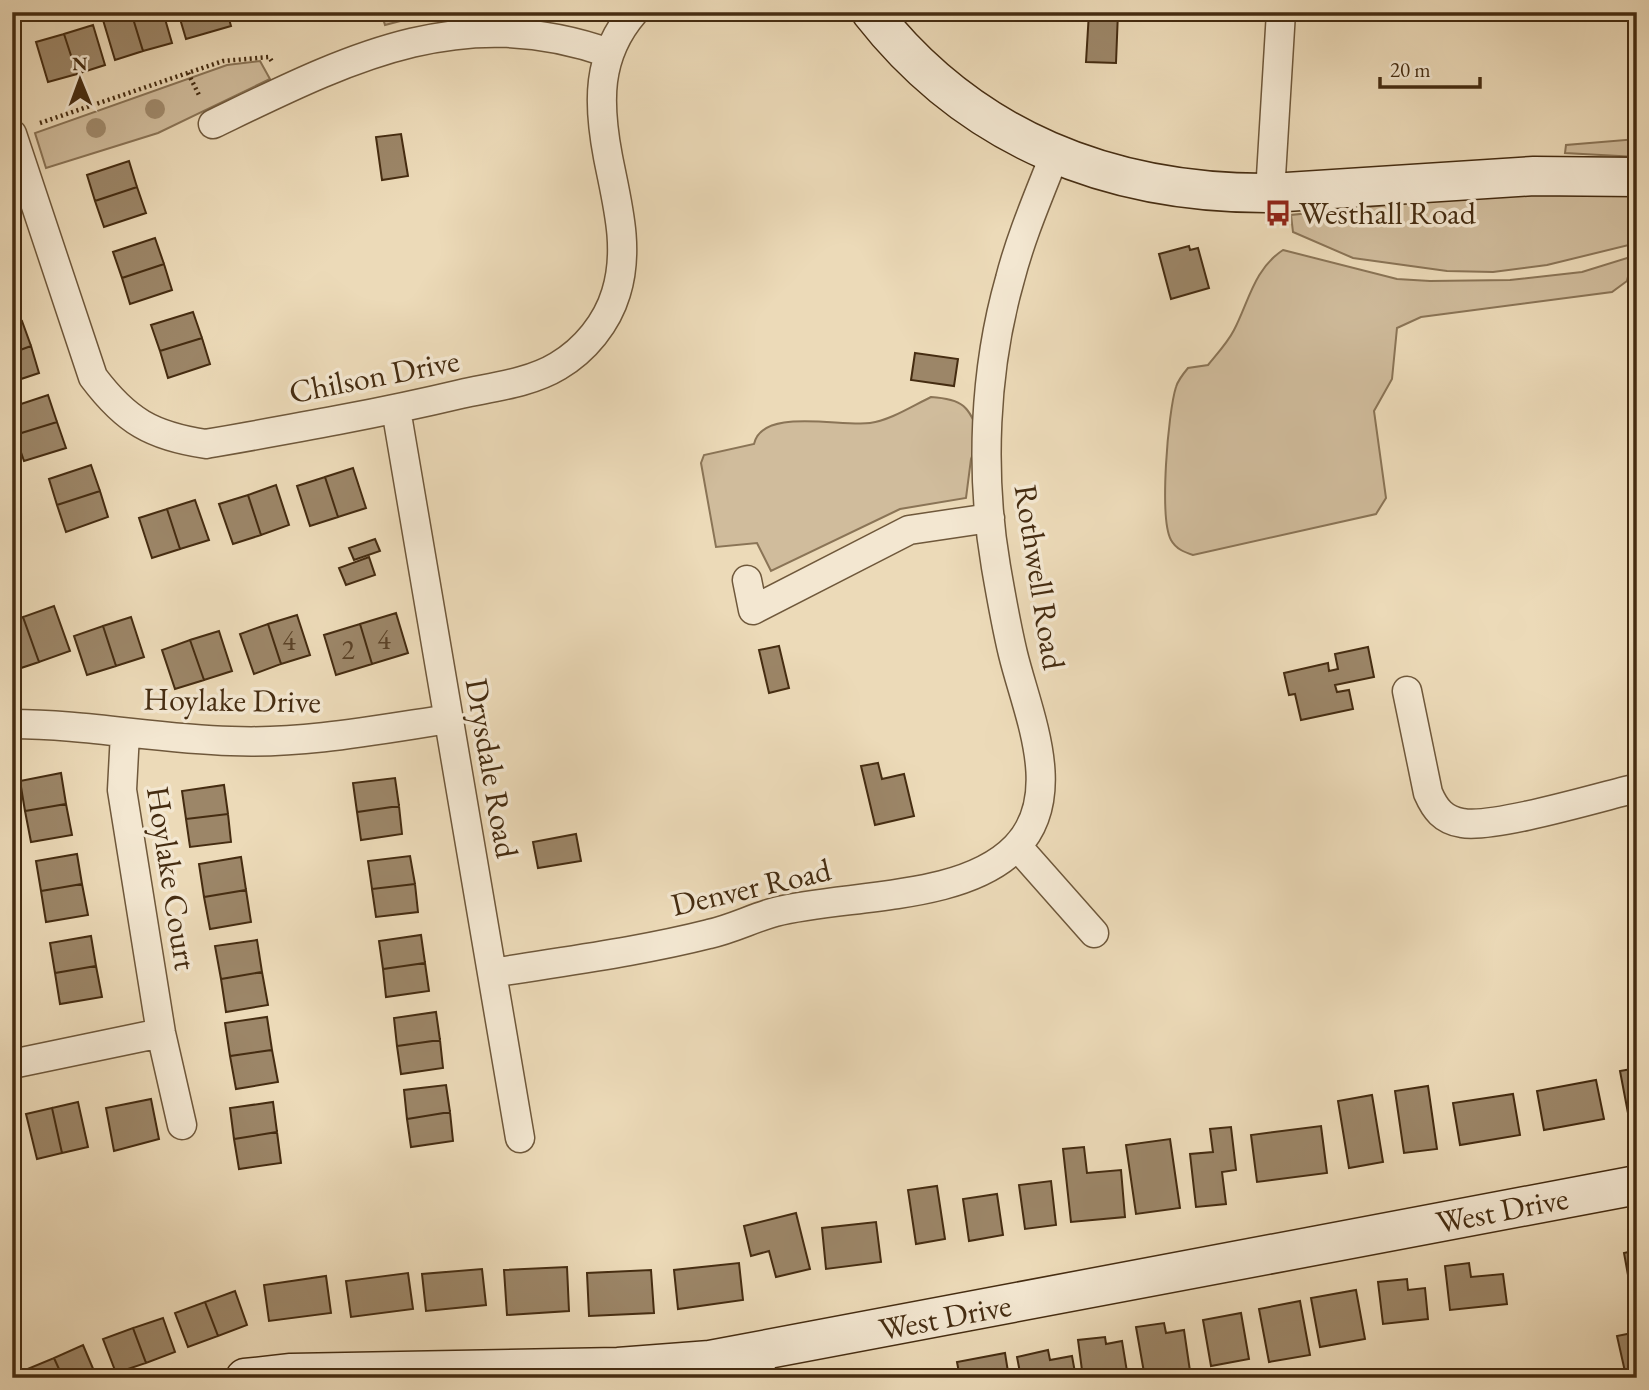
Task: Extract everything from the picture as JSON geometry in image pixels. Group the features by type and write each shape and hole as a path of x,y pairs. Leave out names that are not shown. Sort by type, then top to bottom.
{"street":[{"name":"Chilson Drive","path":"12,134 93,377 107,396 138,424 159,434 206,444 396,410 522,380 556,368 581,349 609,312 620,279 624,249 599,102 609,53 634,12"},
{"path":"871,12 902,49 946,88 1012,132 1087,167 1153,185 1226,193 1270,193 1534,176 1637,177"},
{"path":"1270,193 1281,12"},
{"path":"213,124 339,64 432,37 481,31 550,35 609,53"},
{"name":"Rothwell Road","path":"1017,846 1038,804 1040,769 1036,737 1013,655 990,518 987,467 990,407 999,322 1024,236 1055,154"},
{"name":"Drysdale Road","path":"396,410 520,1138"},
{"path":"747,580 753,610 909,530 990,518"},
{"path":"1407,691 1428,793 1434,807 1451,820 1471,824 1507,818 1637,789"},
{"name":"Hoylake Drive","path":"12,724 49,724 230,741 282,742 449,719"},
{"name":"Hoylake Court","path":"125,733 122,790 161,1033 182,1125"},
{"path":"1017,846 1094,933"},
{"name":"Denver Road","path":"492,974 711,934 775,912 918,892 994,864 1017,846"},
{"path":"12,1064 161,1033"},
{"name":"West Drive","path":"245,1378 291,1373 767,1365 1637,1185"}],"path":[{"path":"38,124 223,61 269,57 289,88"}],"shaded area":[{"path":"381,12 435,12 385,25"},
{"path":"473,12 610,12 596,17 561,21 467,19"},
{"path":"260,61 270,79 158,133 46,168 35,133 227,65"},
{"path":"1637,139 1637,157 1565,153 1566,145"},
{"path":"1526,195 1637,196 1637,243 1547,265 1493,272 1447,271 1353,258 1293,232 1291,215 1434,200"},
{"path":"1283,250 1397,279 1430,281 1510,280 1582,272 1627,258 1632,260 1627,281 1612,292 1421,317 1397,328 1392,379 1374,411 1386,498 1376,514 1193,555 1178,548 1171,540 1167,528 1165,489 1168,441 1176,387 1188,368 1208,365 1222,348 1234,330 1265,266"},
{"path":"931,397 958,402 968,411 980,436 971,459 966,498 900,509 771,571 757,543 716,547 701,463 704,455 754,444 760,433 771,426 786,422 870,423 894,416"}],"building":[{"path":"131,12 143,51 115,60 103,20"},
{"path":"131,12 163,12 172,43 143,51"},
{"path":"178,12 227,12 231,26 186,39"},
{"path":"1089,12 1118,12 1116,63 1086,62"},
{"path":"93,25 105,65 77,74 64,34"},
{"path":"64,34 77,74 48,82 36,42"},
{"path":"401,134 408,176 382,180 376,137"},
{"path":"129,161 137,187 95,201 87,175"},
{"path":"137,187 146,213 104,227 95,201"},
{"path":"155,238 164,264 122,278 113,252"},
{"path":"1189,246 1190,250 1198,248 1209,288 1171,299 1159,254"},
{"path":"164,264 172,290 130,304 122,278"},
{"path":"193,312 202,338 160,351 151,325"},
{"path":"22,321 31,346 12,353 12,324"},
{"path":"202,338 210,364 168,378 160,351"},
{"path":"31,346 39,373 12,382 12,353"},
{"path":"915,353 958,359 954,386 911,380"},
{"path":"48,395 57,422 15,435 12,407"},
{"path":"57,422 66,448 24,461 15,435"},
{"path":"91,465 100,491 57,505 49,479"},
{"path":"353,468 366,508 338,517 325,477"},
{"path":"325,477 338,517 310,526 297,486"},
{"path":"276,485 289,525 261,535 248,495"},
{"path":"100,491 108,517 66,532 57,505"},
{"path":"248,495 261,535 233,544 219,504"},
{"path":"195,500 209,540 180,549 167,509"},
{"path":"167,509 180,549 152,558 139,518"},
{"path":"375,539 380,551 354,560 349,548"},
{"path":"369,557 375,575 346,585 339,568"},
{"path":"54,606 70,651 39,662 23,617"},
{"path":"396,613 408,653 372,664 360,624"},
{"path":"297,615 310,655 281,664 268,624"},
{"path":"23,617 39,662 12,671 12,621"},
{"path":"131,617 144,657 116,666 103,626"},
{"path":"268,624 281,664 254,674 240,634"},
{"path":"360,624 372,664 336,675 324,635"},
{"path":"103,626 116,666 87,675 74,636"},
{"path":"219,631 232,671 204,680 190,640"},
{"path":"190,640 204,680 175,689 162,650"},
{"path":"779,646 789,688 769,693 759,650"},
{"path":"1368,647 1374,677 1335,685 1337,692 1349,690 1353,709 1301,720 1295,694 1289,695 1284,673 1328,663 1329,671 1338,669 1335,654"},
{"path":"878,763 882,779 904,774 914,816 875,825 861,766"},
{"path":"61,773 66,804 25,811 20,781"},
{"path":"395,778 399,806 357,812 353,783"},
{"path":"224,785 228,814 186,819 182,791"},
{"path":"66,804 72,835 31,842 25,811"},
{"path":"399,806 402,834 361,840 357,812"},
{"path":"228,814 231,842 190,847 186,819"},
{"path":"576,834 581,861 538,868 533,842"},
{"path":"77,854 82,884 41,891 36,861"},
{"path":"410,856 415,884 372,889 368,861"},
{"path":"241,857 246,890 204,897 199,864"},
{"path":"82,884 88,915 46,922 41,891"},
{"path":"415,884 418,912 376,917 372,889"},
{"path":"246,890 251,922 210,929 204,897"},
{"path":"421,935 425,963 383,969 379,941"},
{"path":"91,936 96,966 55,973 50,943"},
{"path":"257,940 262,972 221,979 215,946"},
{"path":"425,963 429,991 386,997 383,969"},
{"path":"96,966 102,997 60,1004 55,973"},
{"path":"262,972 268,1005 226,1012 221,979"},
{"path":"436,1012 440,1040 397,1046 394,1018"},
{"path":"267,1017 272,1050 230,1056 225,1023"},
{"path":"440,1040 443,1068 401,1074 397,1046"},
{"path":"272,1050 278,1082 236,1089 230,1056"},
{"path":"1637,1068 1637,1111 1628,1113 1620,1071"},
{"path":"1596,1080 1604,1119 1544,1130 1537,1091"},
{"path":"446,1085 450,1112 407,1119 404,1090"},
{"path":"1428,1086 1437,1149 1404,1153 1395,1091"},
{"path":"1513,1094 1520,1135 1460,1145 1453,1103"},
{"path":"1372,1095 1383,1162 1349,1168 1338,1101"},
{"path":"151,1099 159,1139 114,1151 106,1108"},
{"path":"78,1102 88,1147 62,1153 52,1108"},
{"path":"273,1102 277,1132 234,1139 230,1108"},
{"path":"52,1108 62,1153 37,1159 26,1114"},
{"path":"450,1112 453,1141 411,1147 407,1119"},
{"path":"1321,1126 1327,1173 1257,1182 1251,1135"},
{"path":"1231,1127 1236,1170 1222,1172 1226,1204 1196,1207 1190,1154 1213,1152 1210,1129"},
{"path":"277,1132 281,1163 239,1169 234,1139"},
{"path":"1170,1139 1180,1208 1136,1214 1126,1145"},
{"path":"1084,1147 1087,1173 1121,1170 1125,1217 1071,1222 1063,1149"},
{"path":"1051,1181 1056,1225 1025,1229 1019,1185"},
{"path":"937,1186 945,1239 916,1244 908,1190"},
{"path":"997,1194 1003,1235 969,1241 963,1199"},
{"path":"796,1213 810,1269 776,1277 769,1251 751,1256 744,1226"},
{"path":"876,1222 881,1262 826,1269 822,1228"},
{"path":"1637,1250 1637,1308 1634,1308 1624,1253"},
{"path":"739,1263 743,1300 678,1309 674,1270"},
{"path":"1469,1263 1471,1277 1503,1274 1507,1304 1450,1310 1445,1266"},
{"path":"567,1267 569,1311 507,1315 504,1270"},
{"path":"482,1269 486,1305 426,1311 422,1274"},
{"path":"651,1270 654,1313 589,1316 587,1273"},
{"path":"408,1273 413,1309 351,1317 346,1281"},
{"path":"326,1276 331,1313 269,1321 264,1285"},
{"path":"1407,1279 1408,1290 1425,1288 1428,1319 1383,1324 1378,1282"},
{"path":"1356,1290 1365,1339 1320,1347 1311,1298"},
{"path":"235,1291 247,1325 218,1336 205,1302"},
{"path":"1300,1301 1310,1355 1269,1362 1259,1309"},
{"path":"205,1302 218,1336 188,1347 175,1313"},
{"path":"1241,1313 1249,1359 1211,1366 1203,1320"},
{"path":"163,1318 175,1352 146,1363 133,1328"},
{"path":"1164,1323 1166,1333 1184,1330 1190,1371 1145,1378 1136,1327"},
{"path":"133,1328 146,1363 116,1373 103,1339"},
{"path":"1637,1332 1637,1374 1626,1376 1617,1336"},
{"path":"1105,1337 1106,1344 1122,1341 1128,1378 1083,1378 1078,1340"},
{"path":"83,1345 97,1378 63,1378 54,1358"},
{"path":"1048,1350 1050,1360 1072,1356 1076,1378 1021,1378 1017,1357"},
{"path":"1005,1353 1009,1378 960,1378 957,1362"},
{"path":"54,1358 63,1378 28,1378 25,1370"},
{"path":"929,1371 930,1378 887,1378 887,1377"}],"place":[{"name":"Westhall Road","path":"1278,213"}]}
